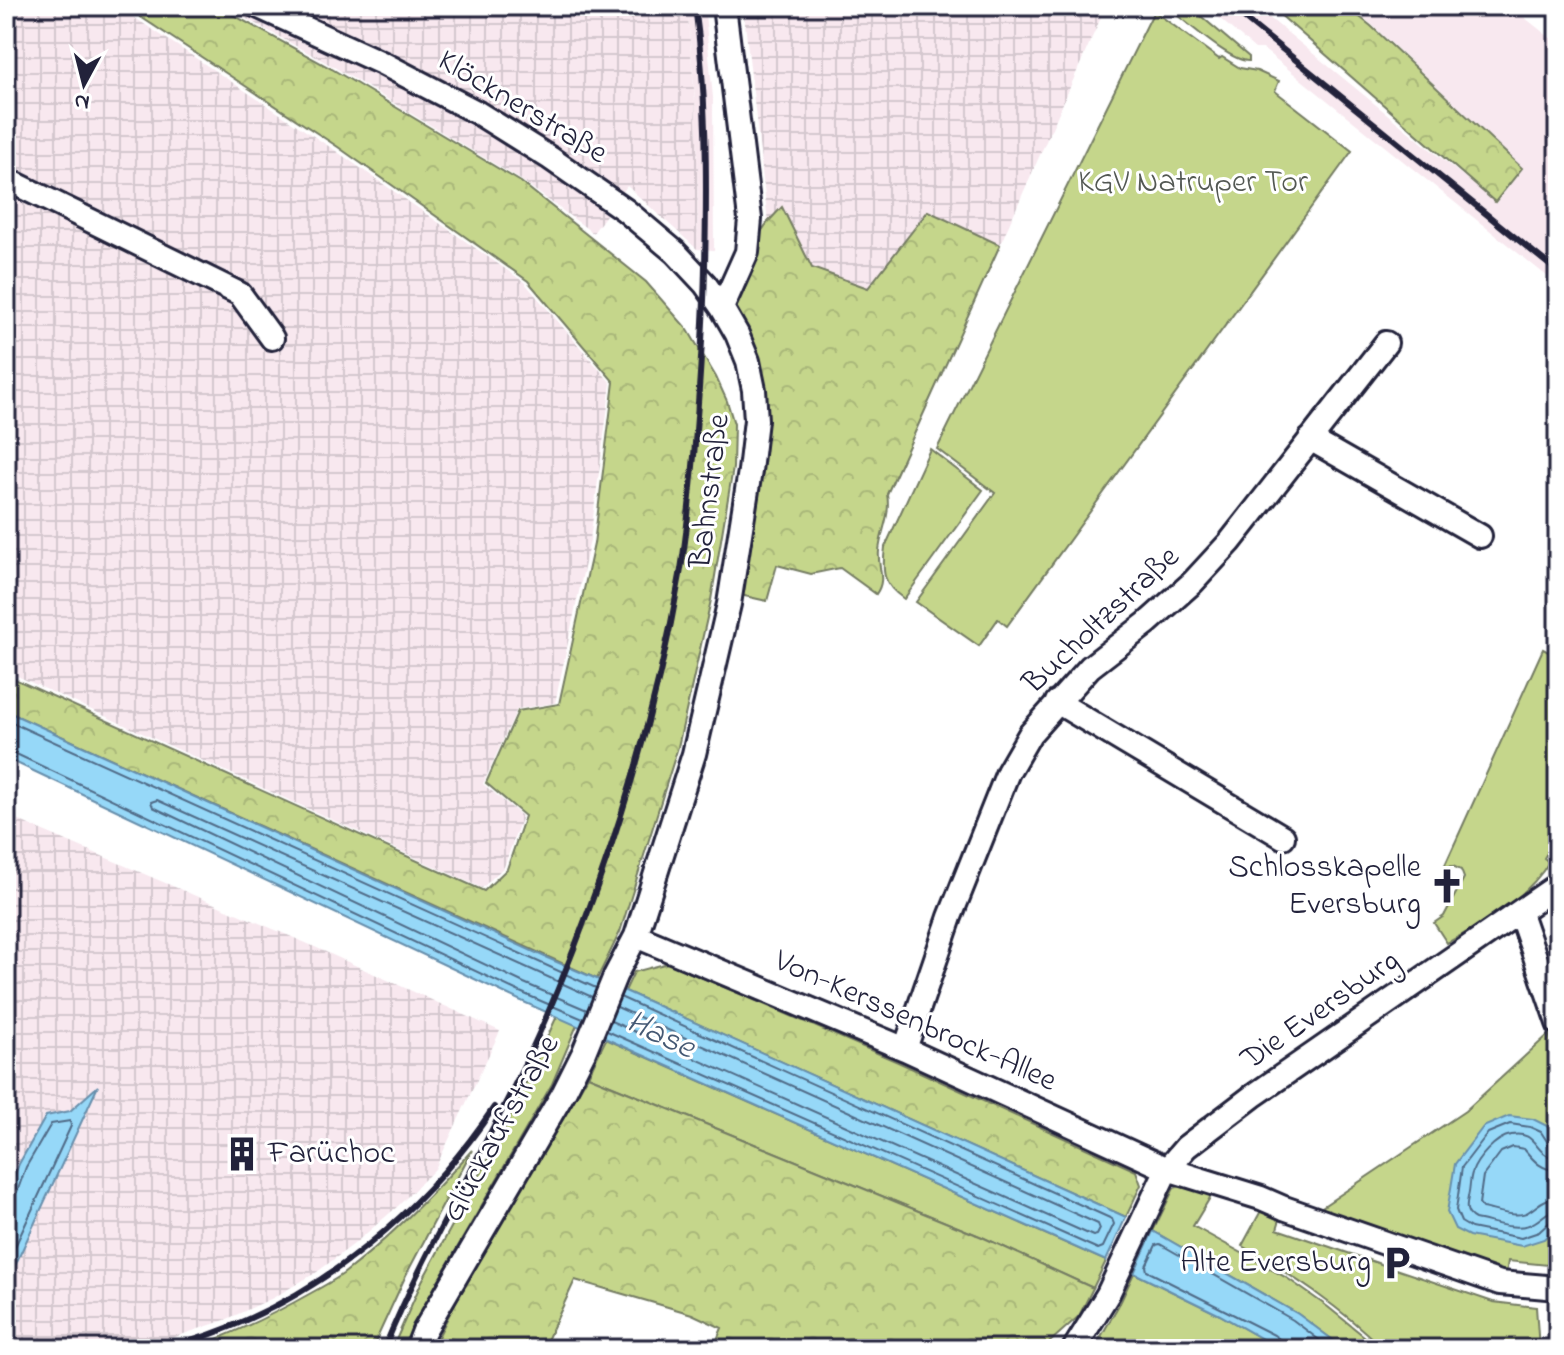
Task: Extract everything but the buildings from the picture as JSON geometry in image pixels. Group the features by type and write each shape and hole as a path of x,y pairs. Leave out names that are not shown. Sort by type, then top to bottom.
{"street":[{"name":"Klöcknerstraße","path":"257,6 384,64 478,113 550,158 625,210 675,252 705,284 722,308"},
{"path":"722,308 747,252 750,219 724,6"},
{"path":"6,179 240,294 272,338"},
{"name":"Bahnstraße","path":"636,936 694,754 731,593 750,471 756,420 754,390 748,361 722,308"},
{"name":"Bucholtzstraße","path":"905,1049 950,917 1008,772 1030,734 1090,667 1193,582 1230,542 1386,343"},
{"path":"1310,439 1480,536"},
{"path":"1057,702 1283,837"},
{"name":"Die Eversburg","path":"1074,1349 1108,1294 1167,1169 1186,1147 1253,1096 1558,885"},
{"path":"1520,913 1558,1023"},
{"name":"Glückaufstraße","path":"417,1349 424,1331 564,1092 636,936"},
{"name":"Von-Kerssenbrock-Allee","path":"636,936 905,1049 1167,1169"},
{"path":"1167,1169 1261,1198 1500,1283 1558,1288"}],"shaded area":[{"path":"6,6 117,6 336,151 524,282 611,383 590,540 555,703 517,709 483,784 522,816 504,867 482,888 6,671"},
{"path":"223,6 687,6 698,161 697,249 627,186 593,233 521,180 334,67"},
{"path":"687,6 704,6 706,23 713,98 714,250 697,249 698,161"},
{"path":"743,6 1106,6 1000,245 928,211 868,288 812,269 782,208 768,222"},
{"path":"1205,6 1255,6 1496,203 1523,168 1371,24 1348,6 1510,6 1558,44 1558,285 1263,49 1255,49"},
{"path":"6,815 306,943 500,1031 435,1169 398,1206 317,1272 273,1298 225,1320 127,1349 6,1349"}],"green space":[{"path":"124,6 217,6 332,69 521,182 646,282 688,330 716,377 734,424 733,468 711,600 678,747 620,932 597,979 6,711 6,675 484,891 507,869 525,816 486,783 518,711 559,704 594,544 614,382 528,281 338,147"},
{"path":"1165,6 1189,6 1249,57 1249,61 1230,55"},
{"path":"1270,6 1346,6 1522,168 1495,202"},
{"name":"KGV Natruper Tor","path":"1154,11 1219,59 1222,57 1240,68 1257,71 1279,81 1275,91 1352,151 1007,626 998,619 979,646 916,602 995,493 937,449"},
{"path":"782,207 812,268 868,288 928,211 1000,245 887,494 887,516 879,551 881,583 876,594 840,568 811,574 777,565 767,601 731,593 756,420 722,308 747,252"},
{"path":"930,449 983,490 904,599 891,588 885,577 885,547"},
{"path":"1543,649 1558,657 1558,835 1544,858 1549,862 1529,887 1490,918 1447,943 1434,923 1444,916 1464,878 1461,870 1453,866 1444,867"},
{"path":"668,963 898,1062 1136,1171 1141,1185 1126,1217 625,991 634,972"},
{"path":"557,1016 577,1025 552,1084 435,1286 403,1349 392,1349 422,1281 503,1132"},
{"path":"1549,1034 1558,1062 1558,1266 1508,1261 1506,1275 1319,1209 1465,1111"},
{"path":"606,1039 1106,1261 1093,1288 982,1237 588,1076"},
{"path":"588,1076 982,1237 1093,1288 1079,1316 1042,1349 713,1349 722,1328 692,1314 575,1280 543,1349 497,1349 485,1343 482,1349 432,1349 458,1297"},
{"path":"472,1150 406,1275 372,1349 188,1349 251,1324 343,1274 378,1246"},
{"path":"1188,1184 1214,1191 1193,1226 1287,1278 1380,1349 1345,1349 1298,1314 1153,1231 1174,1188"},
{"path":"1263,1207 1281,1216 1277,1229 1493,1302 1536,1307 1539,1349 1383,1349 1316,1293 1242,1246"},
{"path":"1134,1273 1220,1315 1280,1349 1094,1349"}],"water":[{"name":"Hase","path":"6,711 1126,1217 1106,1261 517,999 6,758"},
{"path":"98,1086 6,1285 6,1198 19,1164 46,1116 70,1111"},
{"path":"1509,1116 1533,1119 1547,1126 1557,1145 1558,1224 1544,1239 1522,1246 1469,1236 1455,1229 1447,1212 1455,1164 1483,1127"},
{"path":"1153,1231 1298,1314 1345,1349 1280,1349 1220,1315 1134,1273"}],"railway":[{"path":"384,1349 423,1264 529,1056 570,960 609,852 657,687 685,546 702,338 706,233 705,136 695,6"},
{"path":"1229,6 1558,272"},
{"path":"165,1349 226,1328 283,1302 353,1257 416,1202 444,1172 494,1107"}],"place":[{"name":"Schlosskapelle Eversburg","path":"1447,886"},
{"name":"Farüchoc","path":"242,1154"},
{"name":"Alte Eversburg","path":"1397,1263"}]}
